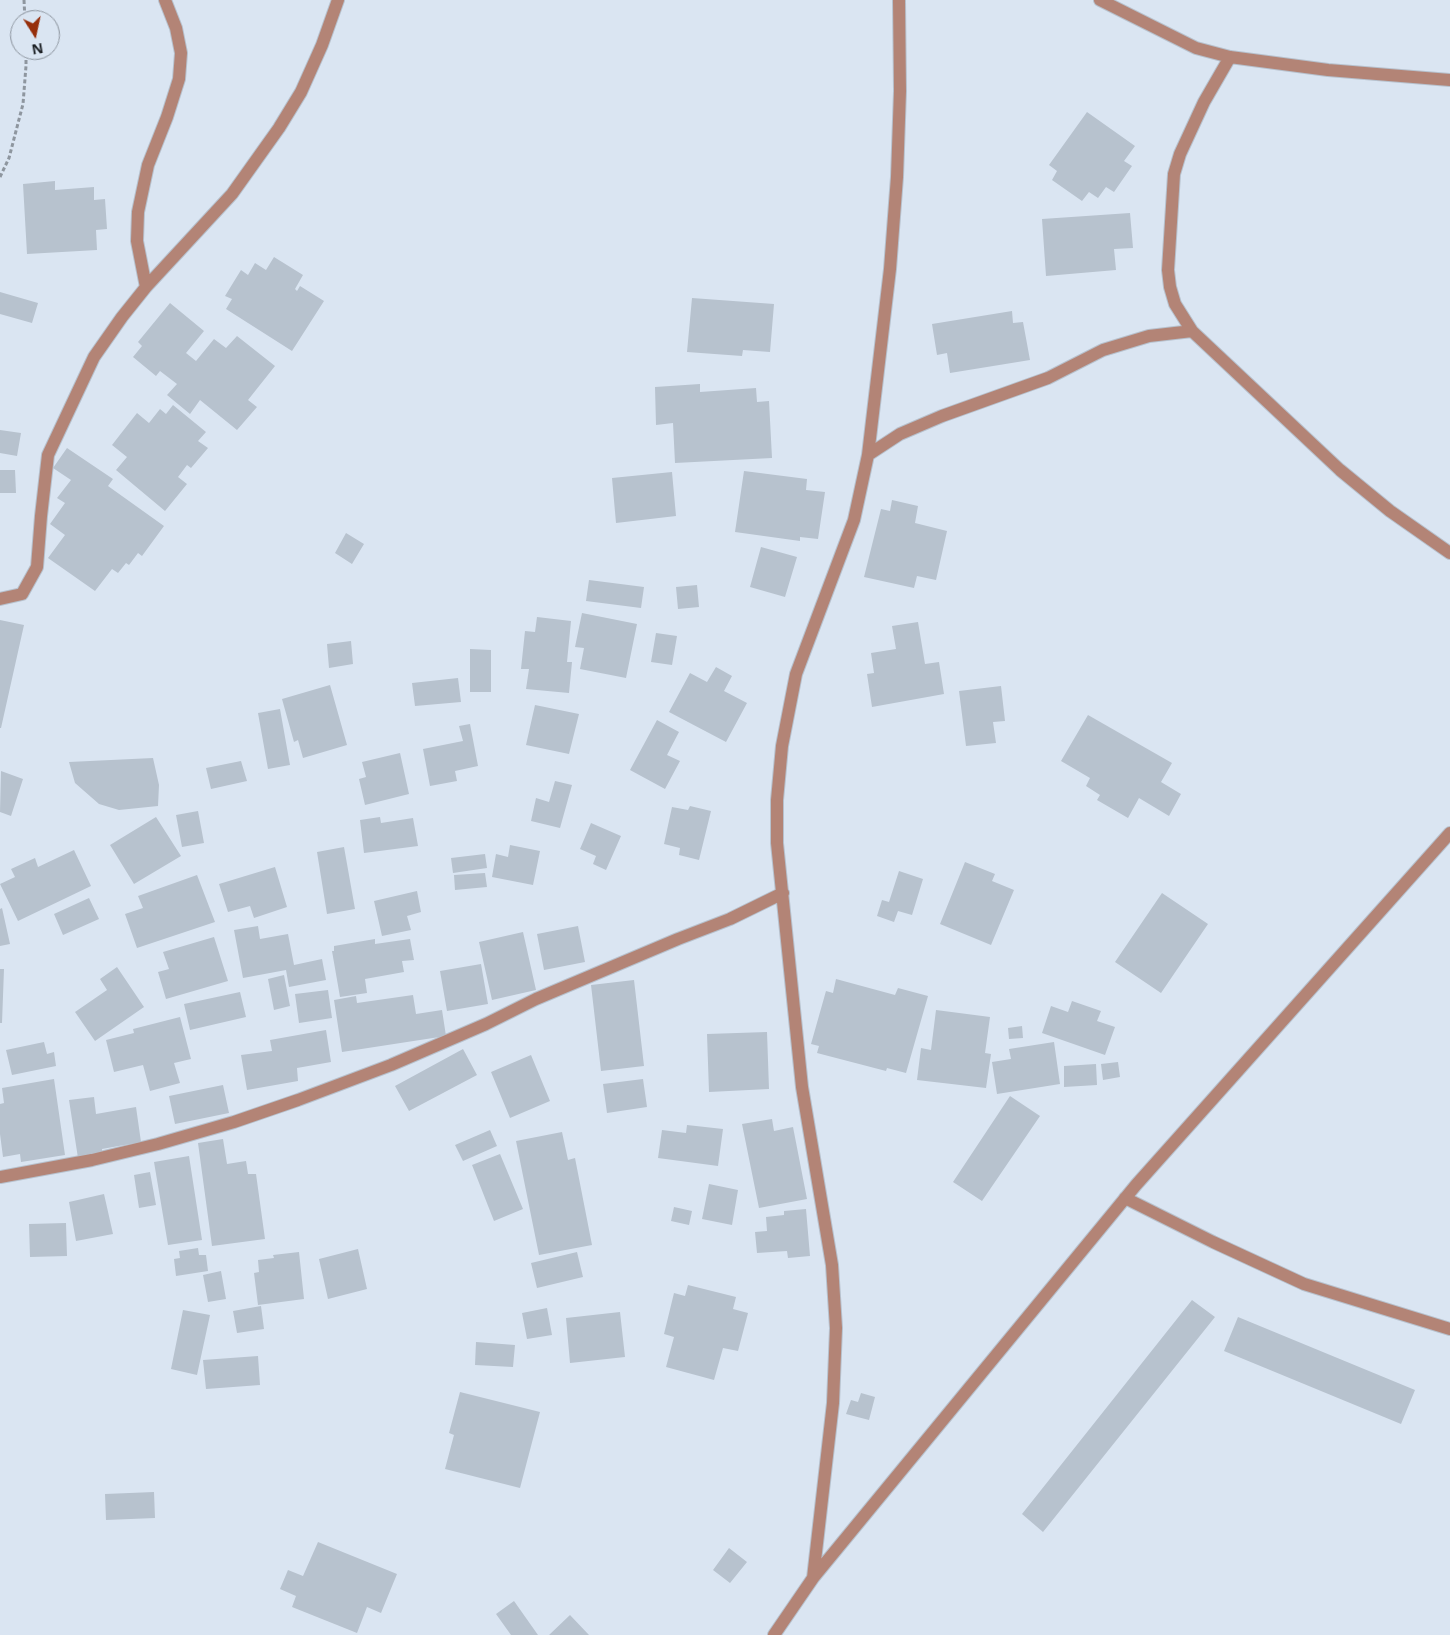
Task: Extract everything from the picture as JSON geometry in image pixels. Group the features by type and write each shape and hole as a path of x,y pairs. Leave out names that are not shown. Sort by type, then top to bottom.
{"street":[{"path":"146,287 138,241 138,212 148,166 167,117 178,79 181,53 176,28 165,0"},
{"path":"0,599 22,594 37,567 48,455 94,357 146,287 232,194 279,128 301,92 322,45 338,0"},
{"path":"814,1578 833,1403 835,1319 832,1265 802,1087 777,843 778,800 782,746 796,674 854,520 868,455 890,269 897,177 899,0"},
{"path":"1100,0 1196,48 1230,57 1328,70 1450,80"},
{"path":"1230,57 1204,102 1180,154 1174,174 1168,270 1175,304 1192,331 1340,470 1390,511 1450,553"},
{"path":"868,455 900,434 942,416 1048,378 1103,350 1149,336 1192,331"},
{"path":"774,1635 814,1578 1124,1198 1450,833"},
{"path":"0,1177 92,1160 158,1144 234,1122 298,1100 390,1065 678,939 730,919 783,893"},
{"path":"1124,1198 1304,1284 1450,1329"}],"path":[{"path":"0,177 9,158 23,104 26,60"}],"building":[{"path":"1087,112 1135,146 1124,161 1132,166 1114,192 1106,187 1098,198 1089,192 1082,201 1052,180 1057,171 1049,165"},
{"path":"55,181 55,190 94,187 94,200 105,199 107,229 96,230 97,250 27,254 23,184"},
{"path":"1130,213 1133,248 1114,249 1116,270 1046,276 1042,219"},
{"path":"274,257 303,275 295,289 297,291 300,286 324,301 292,351 226,309 232,299 225,296 241,270 248,275 255,263 266,270"},
{"path":"0,292 38,303 32,323 0,314"},
{"path":"692,298 774,304 770,352 743,350 742,356 687,352"},
{"path":"170,303 204,331 186,353 196,361 214,339 226,348 237,336 275,366 248,400 257,407 237,430 200,400 190,414 167,395 177,384 160,371 156,376 133,357 142,346 138,342"},
{"path":"1012,311 1013,323 1023,322 1030,360 950,373 947,353 937,355 932,324"},
{"path":"700,384 700,392 756,388 757,402 769,401 772,458 675,463 673,423 656,425 655,387"},
{"path":"173,405 206,432 198,441 208,448 191,468 187,465 178,477 187,484 165,511 116,470 127,457 112,445 137,413 149,423 160,409 166,414"},
{"path":"0,430 21,433 17,456 0,453"},
{"path":"67,448 113,479 108,486 164,526 142,556 138,553 129,565 126,563 118,573 112,569 95,591 48,558 65,535 50,524 65,503 57,498 71,480 53,468"},
{"path":"0,470 15,470 16,493 0,493"},
{"path":"744,471 807,479 806,490 825,492 818,539 800,537 800,541 735,532"},
{"path":"672,472 676,516 616,523 612,478"},
{"path":"892,500 918,506 915,523 947,531 936,580 917,576 914,588 864,577 881,509 890,511"},
{"path":"346,533 364,544 352,564 335,553"},
{"path":"761,547 797,557 785,597 750,587"},
{"path":"589,580 644,587 641,608 586,601"},
{"path":"697,585 699,607 678,609 676,587"},
{"path":"582,613 637,624 626,678 580,669 584,648 575,647"},
{"path":"537,617 571,621 567,662 572,662 569,693 526,689 529,669 521,669 525,631 535,632"},
{"path":"0,620 24,625 1,728 0,728"},
{"path":"918,622 925,664 939,662 944,694 872,707 867,674 874,673 871,653 896,649 892,626"},
{"path":"656,633 677,636 672,665 651,662"},
{"path":"351,641 353,664 329,668 327,644"},
{"path":"470,649 491,650 491,692 470,692"},
{"path":"716,667 732,676 724,691 747,703 726,742 669,712 690,673 707,682"},
{"path":"458,678 461,702 415,706 412,683"},
{"path":"330,685 347,745 303,758 298,740 294,742 282,699"},
{"path":"1001,686 1005,721 993,722 996,743 966,746 959,691"},
{"path":"535,705 579,714 569,754 526,745"},
{"path":"280,709 290,765 268,769 258,713"},
{"path":"1088,715 1172,763 1161,782 1181,794 1169,816 1139,798 1128,818 1097,800 1100,795 1086,786 1090,778 1061,761"},
{"path":"657,720 679,732 667,755 680,761 665,789 630,770"},
{"path":"470,724 478,766 455,771 457,781 430,786 423,749 463,741 459,726"},
{"path":"400,753 409,794 365,805 359,779 366,777 362,762"},
{"path":"153,758 159,785 158,806 119,810 99,804 75,783 69,762"},
{"path":"241,761 247,781 211,789 206,768"},
{"path":"1,771 23,779 11,816 0,812"},
{"path":"555,781 572,785 560,828 531,821 536,798 549,802"},
{"path":"690,806 711,811 699,860 679,855 680,848 664,844 672,807 688,810"},
{"path":"198,811 204,843 182,847 176,815"},
{"path":"156,817 181,856 134,884 110,845"},
{"path":"380,817 381,823 413,818 418,846 364,853 360,820"},
{"path":"591,823 621,836 606,870 593,864 596,856 580,849"},
{"path":"510,845 540,851 533,885 492,877 496,854 508,857"},
{"path":"344,847 355,909 327,914 317,852"},
{"path":"74,850 91,886 18,921 0,884 15,877 11,869 35,858 38,867"},
{"path":"485,854 487,868 453,873 451,858"},
{"path":"965,862 995,874 992,881 1014,890 991,945 940,924"},
{"path":"275,867 287,907 254,918 250,906 228,912 219,884"},
{"path":"899,871 923,879 912,915 898,911 894,922 877,916 882,900 889,902"},
{"path":"485,873 487,887 455,890 454,875"},
{"path":"197,875 215,922 137,948 125,914 143,908 138,896"},
{"path":"417,891 421,912 407,916 411,930 382,936 374,901"},
{"path":"1162,893 1208,924 1161,993 1115,962"},
{"path":"89,898 99,919 63,935 54,914"},
{"path":"2,908 10,944 0,946 0,909"},
{"path":"258,926 260,939 288,934 294,965 322,959 326,980 289,987 286,970 243,978 234,930"},
{"path":"578,926 585,962 544,970 537,934"},
{"path":"523,932 536,990 492,1000 479,942"},
{"path":"214,937 228,981 166,999 158,972 169,969 163,952"},
{"path":"375,939 375,944 410,939 414,960 402,961 404,972 365,979 367,993 340,997 332,951 334,951 334,946"},
{"path":"481,964 488,1004 447,1011 440,971"},
{"path":"117,967 144,1007 95,1041 75,1012 107,990 100,979"},
{"path":"0,969 4,969 2,1023 0,1023"},
{"path":"284,975 290,1006 274,1010 268,979"},
{"path":"836,979 895,995 898,988 928,996 906,1073 887,1068 886,1071 817,1053 819,1046 811,1044 826,991 833,993"},
{"path":"634,980 644,1066 601,1071 591,985"},
{"path":"328,990 332,1018 299,1023 295,994"},
{"path":"240,992 246,1017 190,1030 184,1004"},
{"path":"413,995 416,1014 442,1010 446,1036 342,1052 334,1000 356,996 357,1003"},
{"path":"1072,1001 1101,1011 1097,1021 1115,1027 1105,1055 1042,1033 1051,1006 1068,1012"},
{"path":"936,1010 990,1017 985,1053 991,1054 986,1088 917,1080 921,1048 931,1050"},
{"path":"180,1017 191,1059 174,1063 180,1083 150,1091 143,1065 114,1072 106,1040 134,1033 133,1029"},
{"path":"1022,1026 1023,1038 1009,1039 1008,1028"},
{"path":"326,1030 331,1062 297,1068 298,1081 247,1090 241,1055 272,1051 270,1040"},
{"path":"767,1032 769,1089 709,1092 707,1034"},
{"path":"44,1042 47,1054 54,1052 56,1066 12,1075 6,1050"},
{"path":"1054,1042 1060,1084 997,1094 992,1062 1011,1059 1009,1049"},
{"path":"463,1049 477,1075 409,1111 395,1086"},
{"path":"531,1055 550,1101 510,1118 491,1072"},
{"path":"1118,1062 1120,1077 1103,1080 1101,1064"},
{"path":"1096,1064 1097,1085 1064,1087 1064,1066"},
{"path":"54,1079 65,1155 21,1162 20,1154 3,1157 0,1134 0,1104 4,1103 2,1088"},
{"path":"643,1079 647,1107 607,1113 603,1084"},
{"path":"223,1085 229,1113 175,1124 169,1096"},
{"path":"1010,1096 1040,1116 982,1201 953,1182"},
{"path":"94,1097 96,1114 136,1107 141,1142 102,1149 102,1155 78,1158 69,1100"},
{"path":"772,1119 774,1131 793,1127 807,1199 759,1208 742,1124"},
{"path":"687,1125 723,1129 718,1166 658,1158 662,1130 686,1133"},
{"path":"490,1130 497,1146 463,1161 455,1145"},
{"path":"562,1132 568,1160 575,1158 592,1245 539,1255 516,1141"},
{"path":"223,1139 227,1164 246,1161 248,1174 256,1174 265,1239 212,1246 198,1143"},
{"path":"500,1154 523,1209 494,1221 472,1165"},
{"path":"189,1156 202,1240 168,1245 154,1162"},
{"path":"150,1172 156,1205 139,1208 134,1175"},
{"path":"709,1184 738,1190 732,1225 702,1219"},
{"path":"104,1194 113,1234 76,1241 69,1202"},
{"path":"674,1207 692,1211 689,1225 671,1221"},
{"path":"806,1209 810,1256 788,1258 787,1251 757,1253 755,1232 767,1231 766,1217 784,1215 784,1211"},
{"path":"66,1223 67,1256 30,1257 29,1224"},
{"path":"198,1248 199,1255 206,1255 208,1271 176,1276 174,1259 180,1258 179,1251"},
{"path":"358,1249 367,1289 328,1299 319,1259"},
{"path":"299,1252 304,1299 258,1305 254,1273 259,1272 258,1260 274,1258 273,1255"},
{"path":"577,1252 583,1277 537,1288 531,1263"},
{"path":"221,1271 226,1299 208,1302 203,1275"},
{"path":"688,1285 736,1297 733,1309 748,1313 738,1351 723,1348 714,1380 666,1367 674,1337 664,1334 674,1293 685,1296"},
{"path":"1192,1300 1215,1317 1043,1532 1022,1514"},
{"path":"261,1306 264,1329 237,1333 233,1311"},
{"path":"547,1308 552,1335 527,1339 522,1313"},
{"path":"183,1310 210,1315 197,1375 171,1369"},
{"path":"620,1312 625,1357 570,1363 566,1318"},
{"path":"1238,1317 1415,1390 1401,1424 1224,1351"},
{"path":"476,1342 515,1345 513,1367 475,1365"},
{"path":"258,1356 260,1385 206,1389 203,1360"},
{"path":"460,1392 540,1412 520,1488 445,1469 454,1435 449,1433"},
{"path":"861,1393 875,1397 869,1420 846,1414 851,1400 858,1402"},
{"path":"154,1492 155,1518 106,1520 105,1494"},
{"path":"318,1542 397,1574 381,1613 367,1607 357,1633 292,1607 296,1596 280,1589 288,1570 303,1576"},
{"path":"729,1548 747,1562 730,1583 713,1570"},
{"path":"514,1601 538,1635 511,1635 496,1614"},
{"path":"570,1615 589,1635 549,1635"}]}
